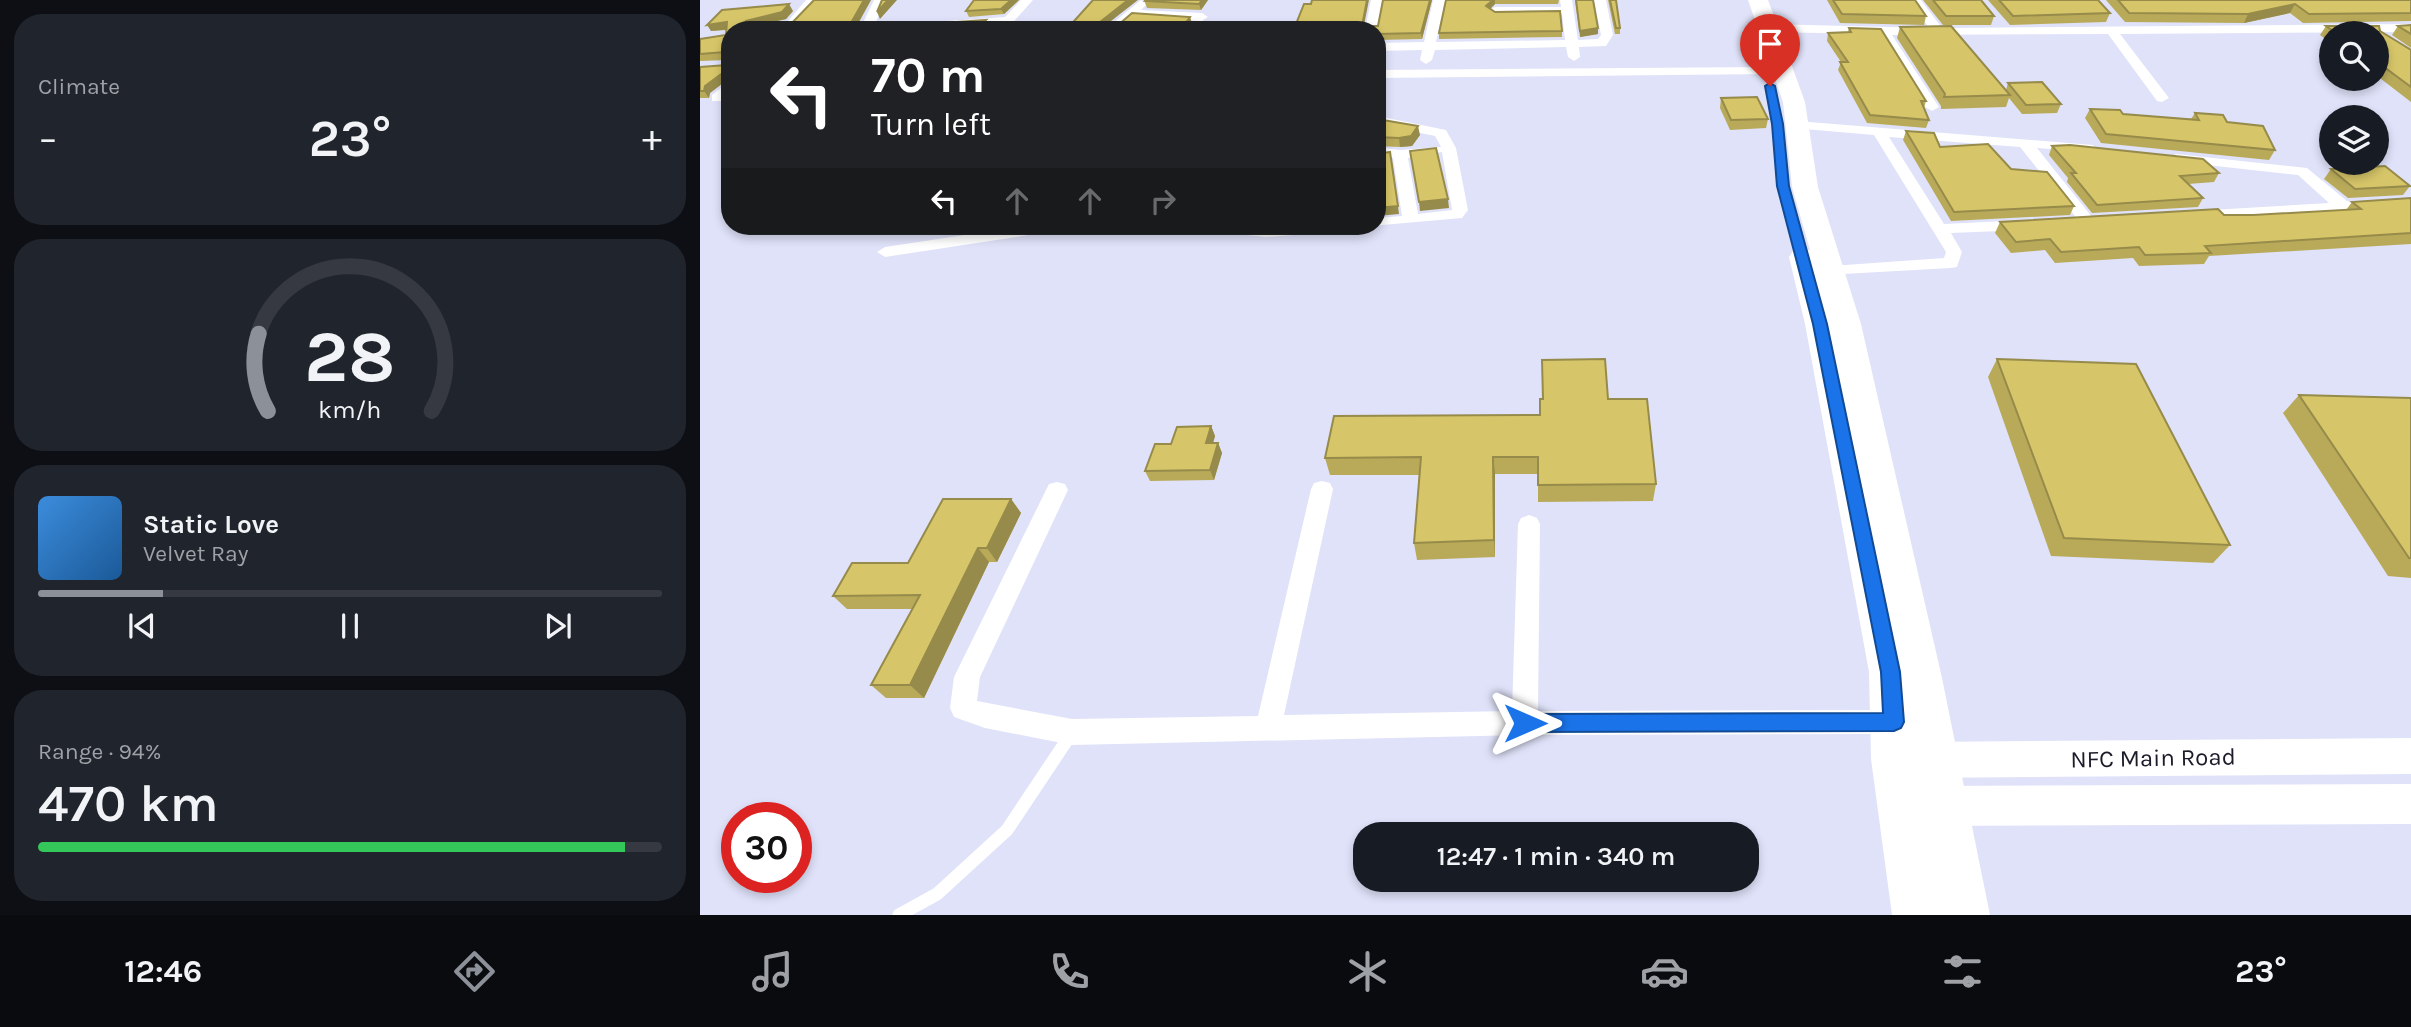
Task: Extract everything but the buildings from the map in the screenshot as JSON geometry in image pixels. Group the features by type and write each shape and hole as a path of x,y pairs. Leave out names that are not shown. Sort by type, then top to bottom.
{"main road":[{"path":"1736,0 1766,71 1774,102 1783,186 1820,324 1890,672 1895,759 1917,915"},
{"path":"1764,14 1789,86 1805,187 1831,271 1862,395 1921,678 1934,760 1965,915"},
{"name":"NFC Main Road","path":"1895,759 2411,756"},
{"path":"1901,803 1943,807 2411,804"}],"street":[{"path":"793,21 811,1 827,0"},
{"path":"869,21 880,0"},
{"path":"1007,21 1027,0"},
{"path":"1121,21 1145,0"},
{"path":"1373,21 1377,0"},
{"path":"1422,74 1439,0"},
{"path":"1600,0 1607,35 1602,43"},
{"path":"1914,0 1938,32"},
{"path":"1386,47 1430,47 1494,23 1567,5 1571,44 1578,73"},
{"path":"1131,13 1202,17"},
{"path":"1764,14 1884,31 1938,32 2000,25 2319,29"},
{"path":"1494,23 1571,44 1602,43"},
{"path":"2116,27 2162,98"},
{"path":"2389,29 2411,28"},
{"path":"1884,31 1932,107"},
{"path":"1602,43 1625,72"},
{"path":"1386,74 1766,71"},
{"path":"717,98 721,94"},
{"path":"1386,122 1441,133 1449,148 1460,213 1386,222"},
{"path":"1797,125 2107,150"},
{"path":"1831,271 1951,263 1954,253 1941,229 1878,131"},
{"path":"1941,229 2095,222 2024,142"},
{"path":"1386,152 1400,154 1449,148"},
{"path":"1400,154 1411,219"},
{"path":"2163,156 2302,171 2343,206"},
{"path":"2182,216 2367,205"},
{"path":"885,252 996,235"},
{"path":"1268,728 1322,489"},
{"path":"1058,490 967,677 963,708 985,716 1072,732 1525,723 1894,722"},
{"path":"1525,723 1529,524"}],"lane":[{"path":"899,915 937,894 1007,830 1072,732"}],"route":[{"path":"1525,723 1894,722 1890,672 1820,324 1783,186 1770,86"}]}
